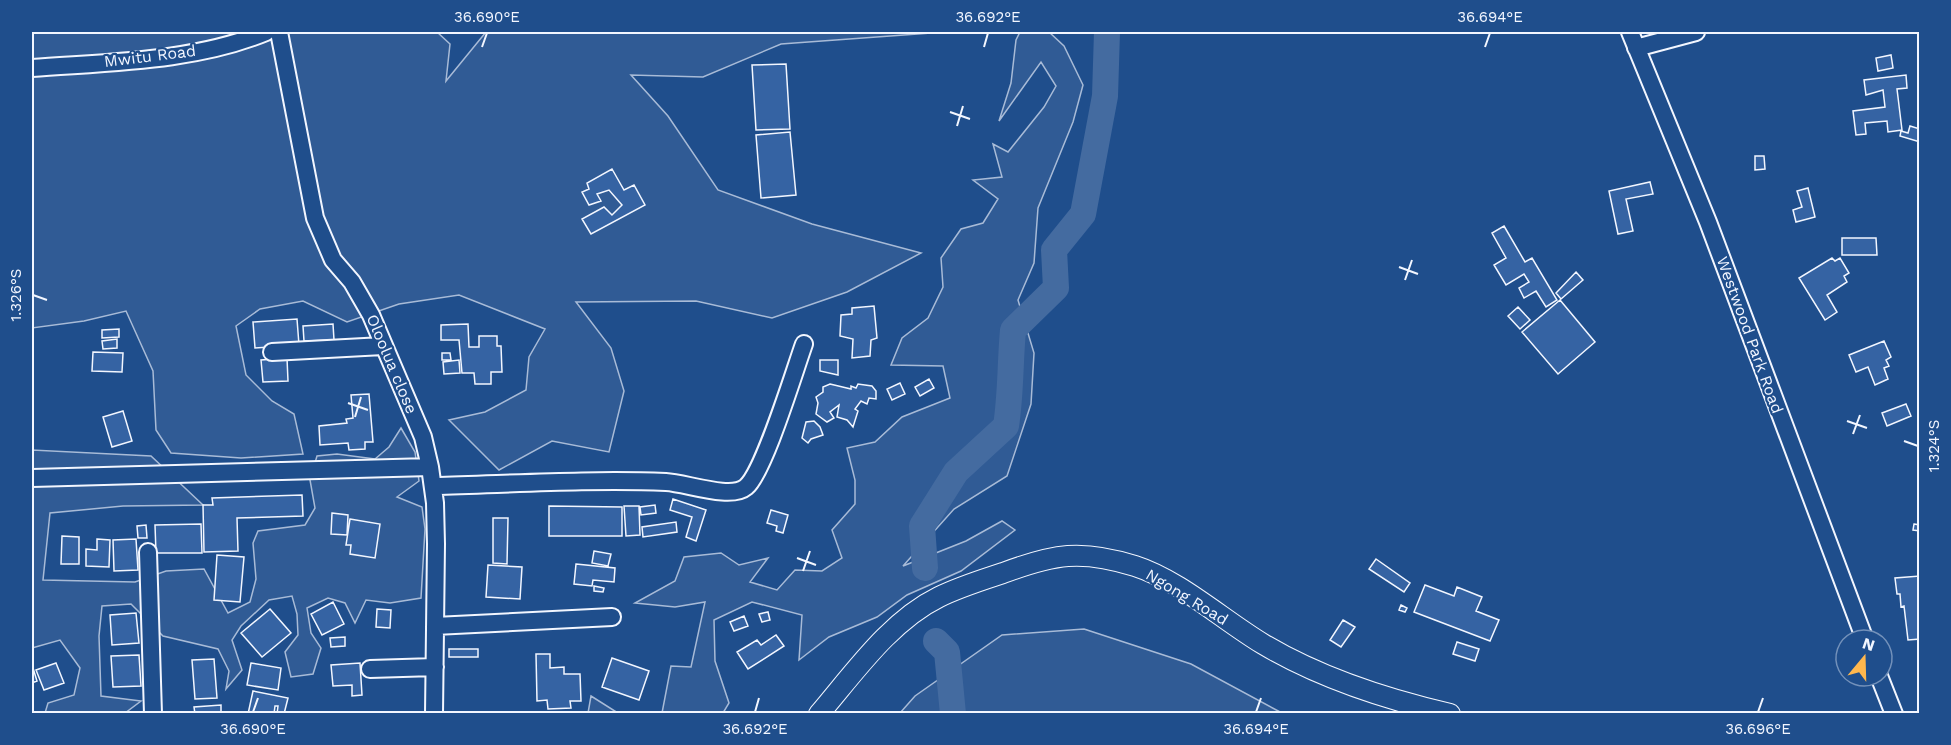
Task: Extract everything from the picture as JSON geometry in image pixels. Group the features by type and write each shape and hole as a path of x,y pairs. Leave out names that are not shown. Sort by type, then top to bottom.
{"main road":[{"name":"Ngong Road","path":"819,714 870,653 900,625 938,597 1040,559 1066,554 1090,555 1135,566 1160,576 1261,643 1308,668 1349,685 1450,714"}],"street":[{"name":"Mwitu Road","path":"32,68 142,60 233,43 266,32"},
{"name":"Oloolua close","path":"279,32 315,218 333,260 363,299 423,437 430,467 434,486 434,714"},
{"path":"1633,39 1657,32"},
{"path":"1633,39 1696,32"},
{"name":"Westwood Park Road","path":"1633,39 1708,222 1860,628"},
{"path":"434,486 666,482 721,492 734,492 745,488 754,478 764,456 804,344"},
{"path":"272,352 383,346"},
{"path":"32,478 430,467"},
{"path":"148,552 153,714"},
{"path":"435,626 612,617"},
{"path":"370,669 435,667"},
{"path":"1884,688 1894,714"}],"shaded area":[{"path":"32,32 437,32 450,44 446,81 486,32 945,32 781,44 703,77 631,75 668,116 718,190 812,224 921,253 847,292 772,318 696,301 576,302 611,348 624,391 609,452 552,441 499,470 449,420 485,412 526,390 529,357 545,329 459,295 399,304 347,322 303,301 260,309 236,326 246,375 272,401 294,414 303,454 241,458 171,453 156,430 153,371 126,311 84,321 32,328"},
{"path":"1020,32 1049,32 1064,46 1083,85 1073,122 1038,208 1034,263 1018,300 1034,353 1031,404 1007,476 954,509 903,566 966,541 1002,521 1015,530 961,571 907,595 877,617 829,637 799,660 802,615 752,602 714,620 715,661 729,703 723,713 662,713 671,666 691,667 705,602 675,607 635,603 675,581 684,557 721,553 739,565 768,558 750,582 777,590 795,570 822,571 842,558 832,530 855,504 855,480 847,448 875,442 902,417 950,398 943,366 891,365 902,338 928,318 943,287 941,258 961,229 983,223 998,199 973,180 1002,177 993,144 1008,152 1044,107 1056,86 1041,62 999,121 1011,83 1016,40"},
{"path":"401,428 415,452 419,481 397,497 422,507 425,529 421,598 390,603 366,600 355,623 345,603 328,598 307,608 311,633 321,648 313,674 291,677 285,652 298,635 297,614 292,596 269,600 241,626 232,640 242,670 226,689 229,671 218,649 163,636 131,604 102,606 99,636 101,696 141,701 125,713 45,713 48,703 74,695 80,668 60,640 32,648 32,450 151,456 203,505 123,506 50,513 43,580 135,582 166,571 204,569 228,613 250,602 256,579 253,543 258,531 305,525 315,508 310,480 317,456 337,454 375,459 389,447"},
{"path":"1084,629 1191,664 1282,713 900,713 915,696 1002,635"},
{"path":"591,696 618,713 588,713"}],"building":[{"path":"1891,55 1893,68 1878,71 1876,58"},
{"path":"786,64 790,129 756,130 752,65"},
{"path":"1906,75 1907,88 1897,89 1902,130 1888,132 1887,121 1865,123 1866,134 1856,135 1853,111 1885,107 1883,90 1866,95 1864,80"},
{"path":"1910,126 1920,129 1920,142 1900,136 1901,131 1908,133"},
{"path":"790,132 796,195 761,198 756,135"},
{"path":"1755,156 1764,156 1765,169 1755,170"},
{"path":"612,169 624,190 634,185 645,205 591,234 582,219 604,207 612,215 622,205 609,190 597,194 601,201 589,205 582,192 589,189 587,183"},
{"path":"1650,182 1653,194 1626,199 1633,231 1618,234 1609,191"},
{"path":"1808,188 1815,217 1796,222 1793,210 1802,207 1797,191"},
{"path":"1504,226 1525,262 1532,258 1557,300 1546,307 1536,291 1524,298 1519,288 1529,282 1524,274 1506,285 1494,265 1506,258 1492,233"},
{"path":"1842,238 1876,238 1877,255 1842,255"},
{"path":"1832,258 1835,261 1840,258 1849,273 1844,276 1847,282 1827,295 1837,312 1825,320 1799,278"},
{"path":"1576,272 1583,280 1561,299 1556,293"},
{"path":"1560,300 1595,342 1558,374 1522,332"},
{"path":"874,306 877,338 871,340 870,356 852,358 853,339 840,336 841,315 852,314 852,308"},
{"path":"1518,307 1530,320 1520,329 1508,316"},
{"path":"297,319 299,345 255,348 253,322"},
{"path":"333,324 334,340 304,341 303,326"},
{"path":"468,324 469,347 479,347 479,336 497,336 497,346 501,346 502,372 491,372 491,384 475,384 474,373 462,373 459,340 441,340 441,325"},
{"path":"119,329 119,337 102,338 102,330"},
{"path":"117,339 117,348 103,349 102,341"},
{"path":"1884,341 1891,357 1886,360 1889,366 1884,368 1888,379 1875,385 1868,367 1856,372 1849,355"},
{"path":"93,352 123,353 122,372 92,371"},
{"path":"442,353 450,353 451,360 442,360"},
{"path":"287,358 288,381 263,382 261,360"},
{"path":"459,360 460,373 444,374 443,362"},
{"path":"820,360 838,360 838,375 820,371"},
{"path":"929,379 934,388 920,396 915,387"},
{"path":"900,383 905,394 892,400 887,389"},
{"path":"830,384 851,389 851,386 856,388 858,384 872,386 876,391 876,399 869,398 867,404 861,401 855,409 858,411 853,427 847,420 837,417 839,405 830,412 834,418 827,422 816,414 818,403 816,397 823,392 823,387"},
{"path":"369,394 373,442 365,442 365,449 349,450 348,443 320,445 319,426 347,423 346,419 353,418 351,395"},
{"path":"1906,404 1911,416 1887,426 1882,413"},
{"path":"123,411 132,441 112,447 103,417"},
{"path":"814,421 820,427 823,435 811,439 808,443 802,438 806,422"},
{"path":"302,495 303,516 237,518 238,551 204,552 203,505 213,505 212,498"},
{"path":"673,499 706,510 696,541 686,537 692,517 670,510"},
{"path":"655,505 656,513 641,515 640,507"},
{"path":"549,506 622,507 622,536 549,536"},
{"path":"624,506 639,506 640,535 626,536"},
{"path":"771,510 788,515 783,533 776,531 777,526 767,523"},
{"path":"332,513 348,515 347,535 331,534"},
{"path":"493,518 508,518 507,564 493,563"},
{"path":"350,519 380,524 375,558 350,554 351,545 346,545"},
{"path":"676,522 677,532 643,537 642,527"},
{"path":"201,524 202,553 156,553 155,525"},
{"path":"1914,524 1920,525 1920,531 1913,530"},
{"path":"146,525 147,538 138,538 137,526"},
{"path":"62,536 79,537 79,564 61,564"},
{"path":"97,539 110,540 109,567 86,566 86,549 97,550"},
{"path":"136,539 138,570 114,571 113,540"},
{"path":"594,551 611,554 608,566 592,563"},
{"path":"217,555 244,557 240,602 214,600"},
{"path":"1376,559 1410,583 1404,592 1369,569"},
{"path":"576,564 615,568 614,582 593,580 592,586 574,584"},
{"path":"488,565 522,567 520,599 486,597"},
{"path":"1920,576 1920,639 1908,640 1904,606 1901,607 1895,578"},
{"path":"1425,585 1454,596 1457,587 1482,597 1476,611 1499,620 1490,641 1414,612"},
{"path":"594,586 604,588 603,592 594,591"},
{"path":"333,602 344,624 322,635 311,614"},
{"path":"1401,605 1407,608 1405,612 1399,610"},
{"path":"270,609 291,633 262,657 241,633"},
{"path":"377,609 391,610 390,628 376,627"},
{"path":"768,612 770,620 762,622 759,614"},
{"path":"136,613 139,643 112,645 110,615"},
{"path":"744,616 748,626 734,631 730,622"},
{"path":"1343,620 1355,627 1341,647 1330,640"},
{"path":"776,635 784,646 748,669 737,652 757,640 761,645"},
{"path":"345,637 345,646 331,647 330,638"},
{"path":"1457,642 1479,649 1475,661 1453,654"},
{"path":"449,649 478,649 478,657 449,657"},
{"path":"536,654 550,654 550,668 564,667 564,674 580,674 581,701 570,701 571,708 548,709 547,700 537,701"},
{"path":"139,655 141,686 113,687 111,656"},
{"path":"612,658 649,671 639,700 602,687"},
{"path":"214,659 217,698 195,699 192,660"},
{"path":"56,663 64,683 44,690 36,670"},
{"path":"251,663 281,668 278,690 247,685"},
{"path":"360,663 362,695 352,696 352,685 333,686 331,665"},
{"path":"32,668 37,681 32,683"},
{"path":"253,691 288,698 284,714 277,714 278,706 275,706 274,714 248,714"},
{"path":"221,705 221,714 195,714 194,707"}],"waterway":[{"path":"925,568 922,526 956,472 1006,426 1013,330 1056,288 1054,250 1083,214 1105,96 1107,32"},
{"path":"936,641 947,652 953,714"}],"tram line":[{"path":"1057,714 1062,714"}]}
